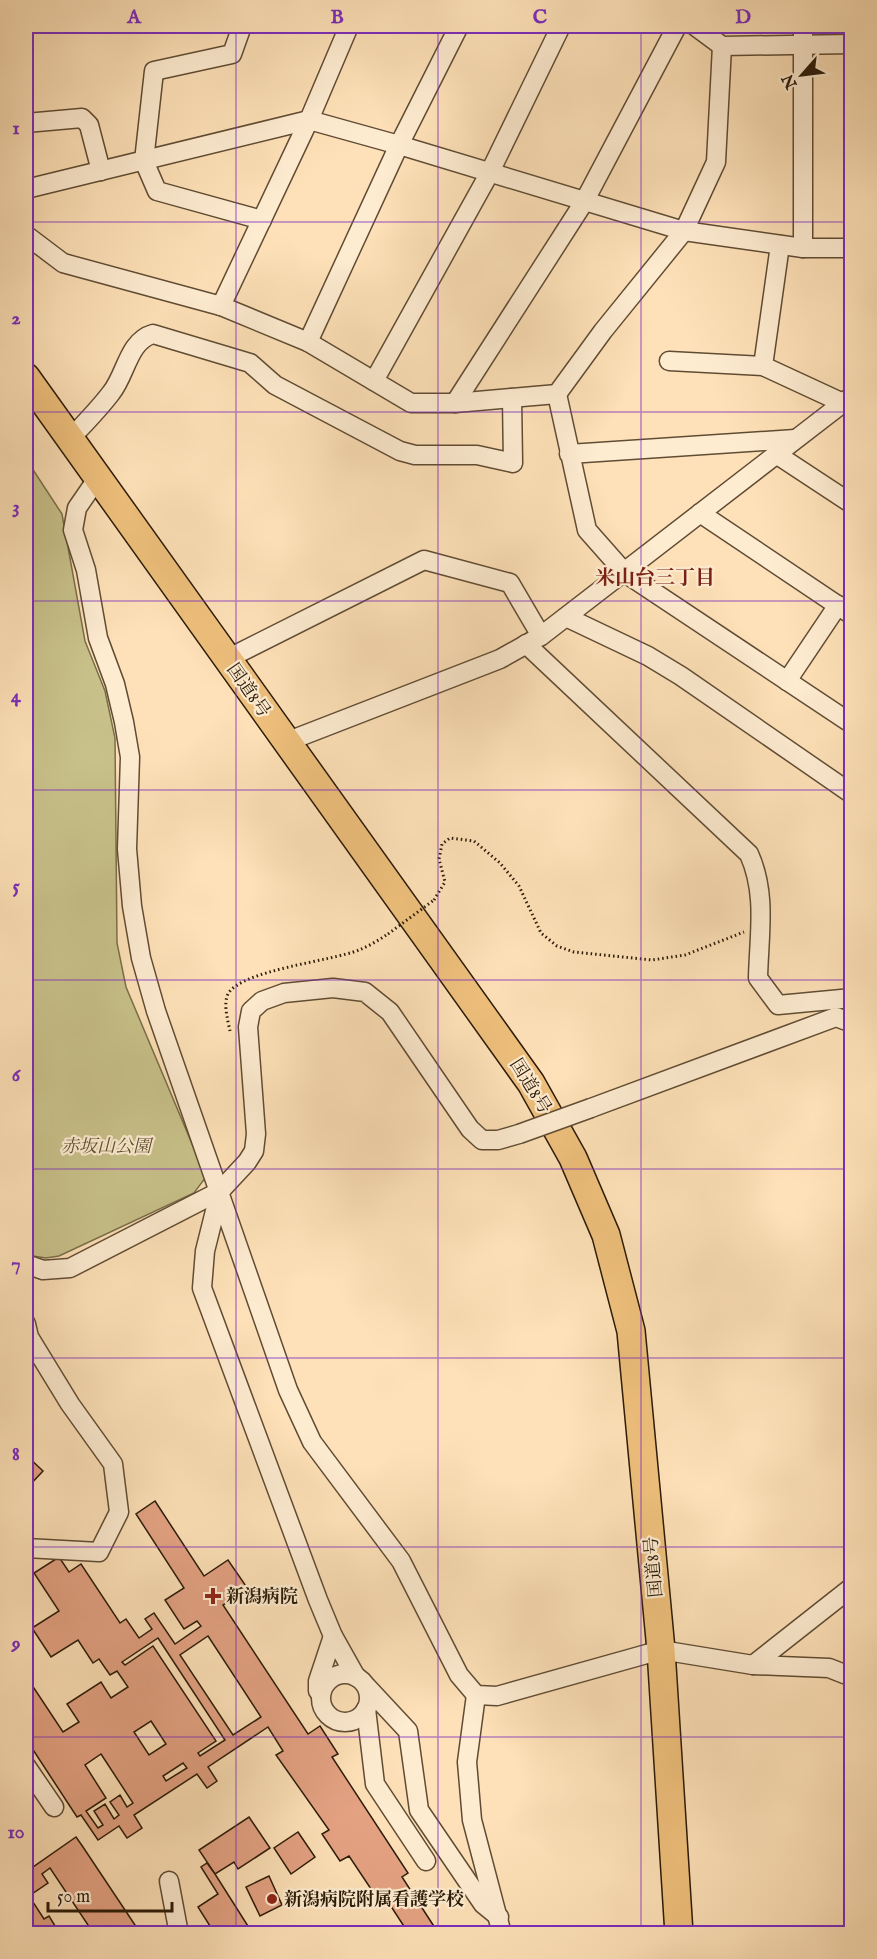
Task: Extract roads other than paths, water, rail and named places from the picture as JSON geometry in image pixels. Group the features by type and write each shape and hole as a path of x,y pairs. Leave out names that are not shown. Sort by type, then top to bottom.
{"highway":[{"name":"国道8号","path":"26,377 531,1083 573,1158 606,1235 631,1331 661,1650 679,1934"}],"street":[{"path":"242,26 232,54 154,71 144,161 157,191 262,220"},
{"path":"221,306 309,120 349,26"},
{"path":"308,342 399,145 459,26"},
{"path":"374,381 489,174 561,26"},
{"path":"455,403 584,202 677,26"},
{"path":"695,26 722,46 852,44"},
{"path":"802,248 803,26"},
{"path":"722,46 716,162 684,231 603,331 557,394 587,530 625,573 852,724"},
{"path":"26,123 82,118 89,125 101,171"},
{"path":"26,189 309,120 684,231 802,248 852,248"},
{"path":"26,235 63,263 221,306 308,342 411,403 455,403 557,394"},
{"path":"763,366 780,245"},
{"path":"70,439 113,392 136,345 143,337 153,334 250,363 275,386 400,451 415,455 477,455 513,463 512,398"},
{"path":"669,361 763,366 847,399"},
{"path":"286,742 500,659 533,640 625,573 847,399"},
{"path":"569,454 795,440"},
{"path":"776,454 852,504"},
{"path":"99,476 78,507 73,530 86,570 98,638 115,684 128,746 127,849 137,937 156,1011 288,1390 312,1442 401,1562 459,1676 476,1695 497,1696 661,1650 753,1665 829,1668 852,1677"},
{"path":"700,513 845,610 787,681"},
{"path":"228,660 424,560 510,583 533,640 749,854 758,875 762,910 758,978 778,1005 852,998"},
{"path":"566,617 648,656 681,676 852,794"},
{"path":"26,1264 43,1270 70,1268 220,1191 254,1151 254,1101 248,1027 251,1011 262,1001 284,993 333,988 365,992 390,1012 470,1129 482,1140 498,1140 519,1134 836,1017 852,1023"},
{"path":"220,1191 204,1251 202,1288 333,1636 369,1695 366,1709 375,1784 426,1861"},
{"path":"26,1324 30,1337 70,1404 113,1464 119,1512 99,1552 26,1548"},
{"path":"753,1665 852,1587"},
{"path":"333,1636 318,1681 321,1701 334,1719 348,1722 368,1731"},
{"path":"321,1701 324,1686 335,1676 349,1674 362,1682 408,1731 419,1810 483,1904 501,1925"},
{"path":"476,1695 467,1762 472,1820 501,1925"},
{"path":"348,1722 356,1720 366,1709"},
{"path":"26,1766 54,1807"},
{"path":"170,1881 179,1934"}],"place":[{"name":"新潟病院","path":"213,1596"},
{"name":"新潟病院附属看護学校","path":"272,1899"}],"district":[{"name":"米山台三丁目","path":"655,577"}],"park label":[{"name":"赤坂山公園","path":"106,1146"}]}
